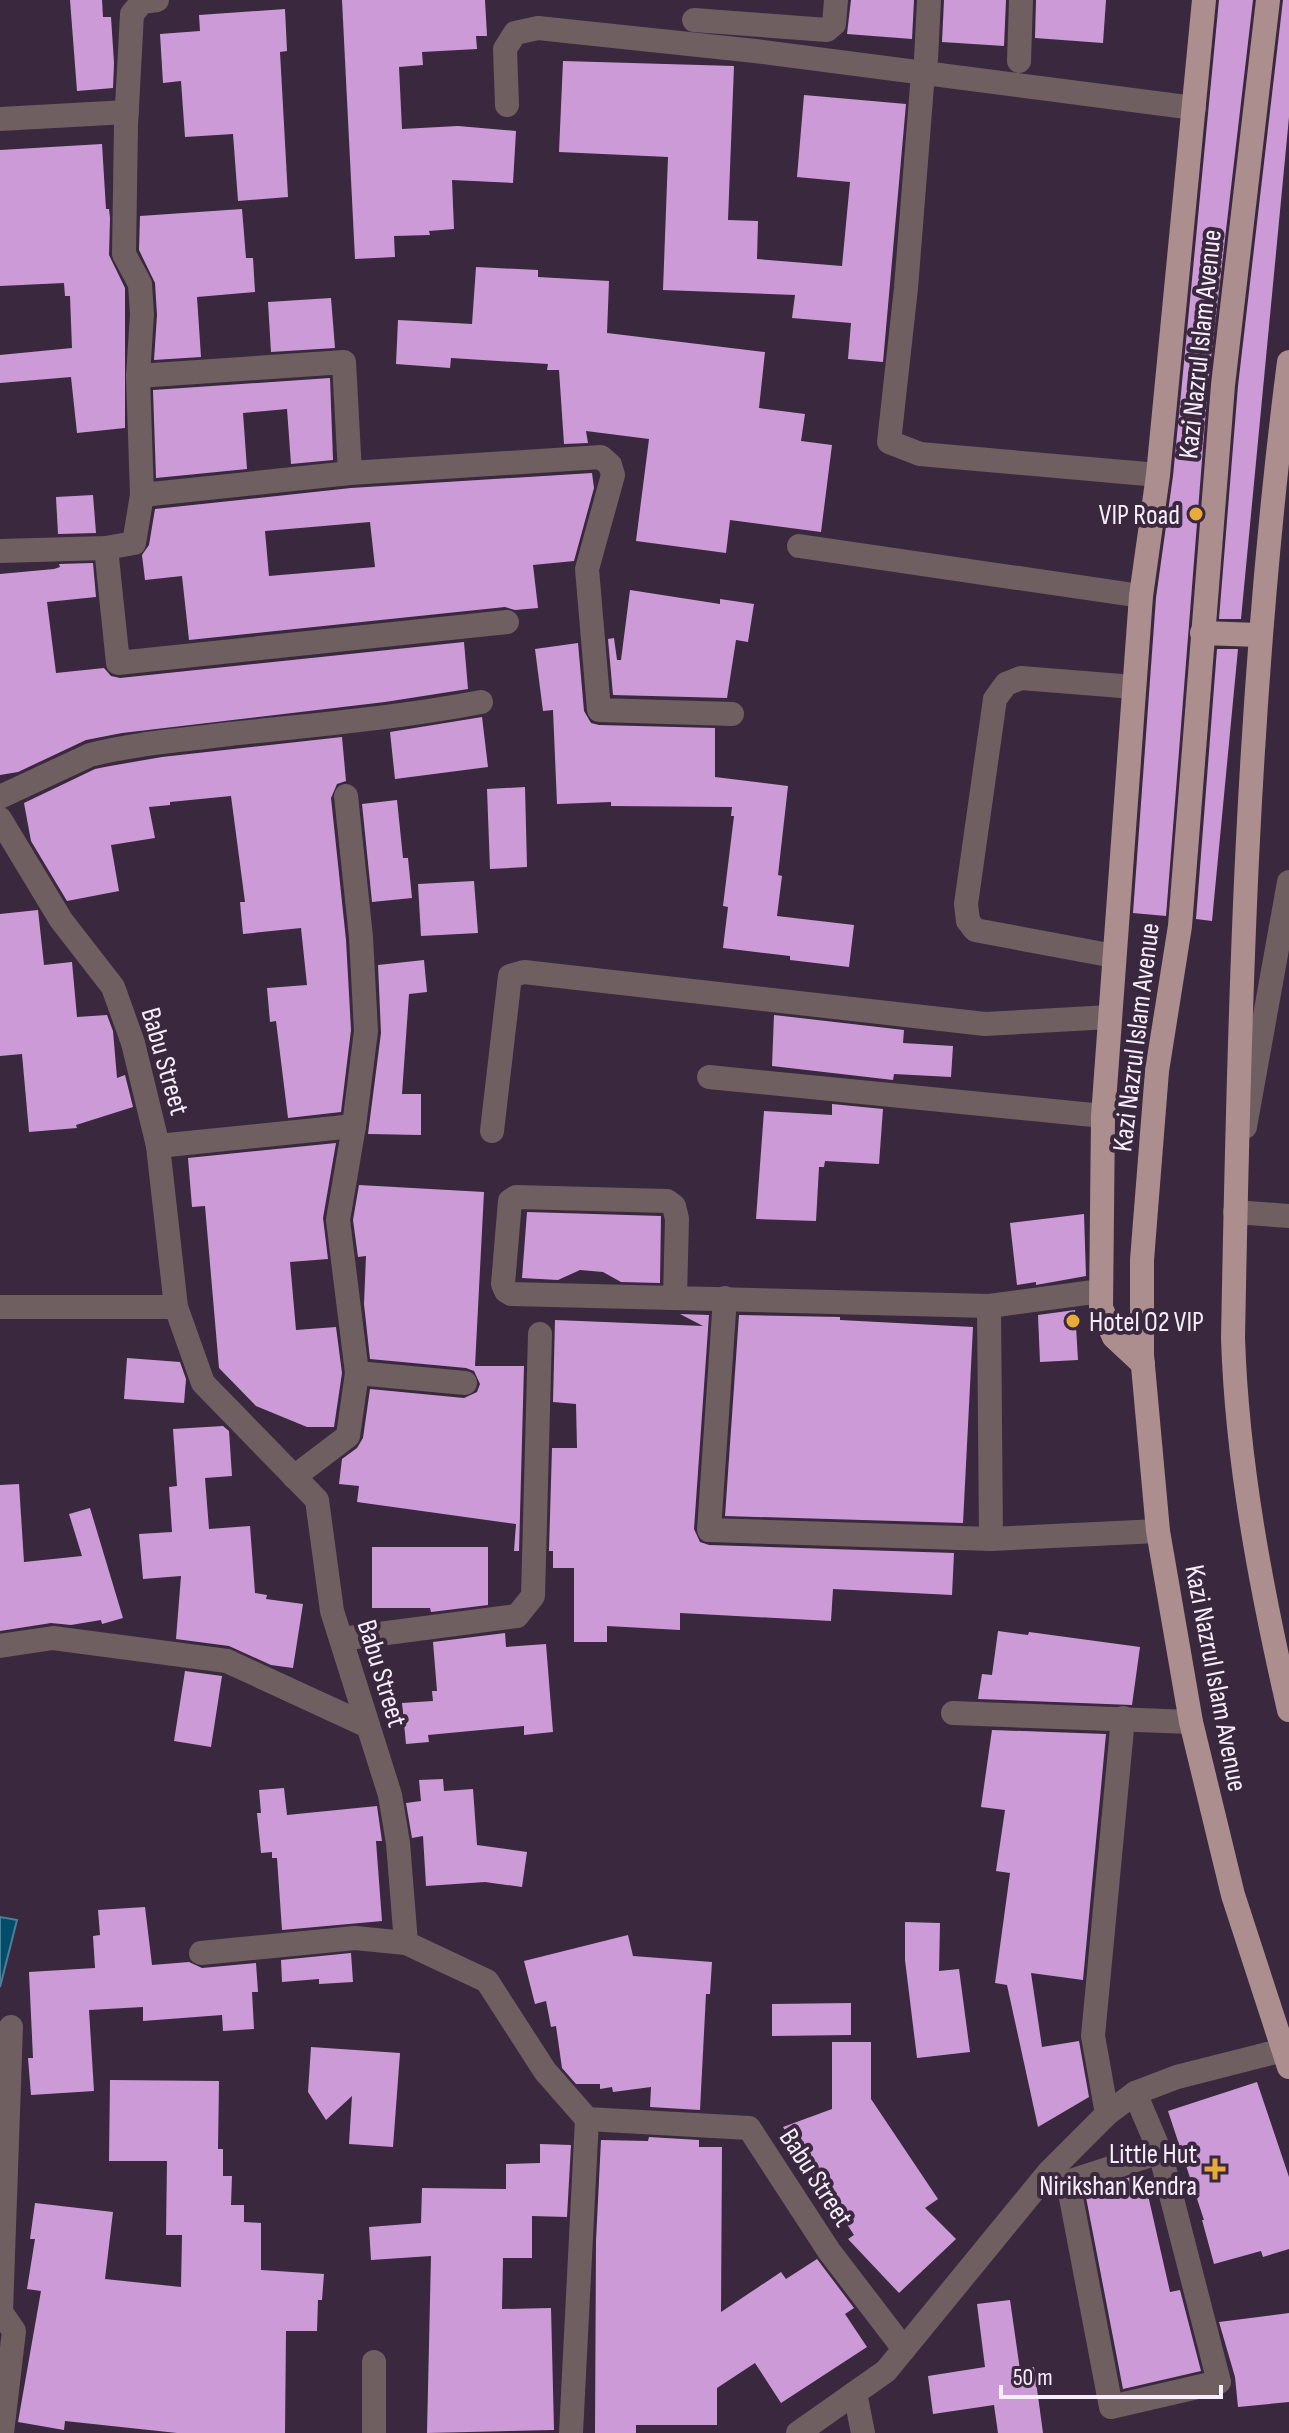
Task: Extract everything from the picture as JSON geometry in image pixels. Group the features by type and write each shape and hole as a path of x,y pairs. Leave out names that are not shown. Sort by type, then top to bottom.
{"main road":[{"path":"1143,1364 1114,1337 1101,1308 1103,1116 1141,596 1158,475 1204,0"},
{"name":"Kazi Nazrul Islam Avenue","path":"1268,0 1225,370 1180,926 1157,1071 1142,1260 1143,1364 1158,1531 1191,1722 1233,1895 1286,2058"},
{"path":"1289,362 1268,535 1253,713 1235,1212 1235,1388 1250,1517 1289,1710"},
{"path":"1202,633 1259,635"}],"street":[{"path":"0,551 106,548 134,543 142,495 138,376 142,314 140,284 124,254 127,112 132,14 142,2 157,0"},
{"path":"694,20 827,30 834,24 836,0"},
{"path":"929,0 906,288 889,442 920,454 1158,475"},
{"path":"1019,61 1021,0"},
{"path":"507,105 505,49 515,33 538,28 925,66 1194,108"},
{"path":"0,119 127,112"},
{"path":"138,376 344,362 350,473"},
{"path":"142,495 350,473 601,457 610,465 613,475 587,569 599,710 732,714"},
{"path":"799,546 1141,596"},
{"path":"106,548 118,663 507,622"},
{"path":"1114,956 975,930 968,921 966,904 995,699 1006,684 1021,678 1134,687"},
{"path":"0,797 90,755 104,752 166,742 423,713 481,702"},
{"path":"294,1477 348,1436 357,1373 338,1220 366,1031 361,937 346,796"},
{"name":"Babu Street","path":"0,819 61,920 113,987 133,1043 158,1146 176,1307 203,1383 317,1500 332,1611 392,1807 406,1943"},
{"path":"1237,1177 1289,882"},
{"path":"492,1131 510,976 524,972 985,1024 1110,1017"},
{"path":"709,1077 1103,1116"},
{"path":"158,1146 354,1126"},
{"path":"675,1298 677,1219 674,1206 667,1201 516,1197 510,1201 503,1284 511,1294 989,1306 1101,1291"},
{"path":"1235,1212 1289,1216"},
{"path":"725,1298 709,1530 991,1539 1158,1531"},
{"path":"989,1306 991,1539"},
{"path":"0,1307 176,1307"},
{"path":"341,1639 517,1616 533,1596 540,1334"},
{"path":"357,1373 465,1383"},
{"path":"0,1646 53,1638 227,1661 368,1726"},
{"path":"953,1713 1191,1722"},
{"path":"1107,2114 1093,2036 1123,1718"},
{"path":"201,1953 355,1938 406,1943 487,1981 545,2071 587,2119 571,2433"},
{"path":"2,2433 14,2331 1,2312 11,2027"},
{"path":"798,2433 886,2371 1048,2173 1107,2114 1135,2093 1177,2077 1286,2058"},
{"path":"1135,2093 1160,2152 1219,2382 1111,2407 1068,2182 1160,2152"},
{"name":"Babu Street","path":"587,2119 749,2128 829,2251 904,2349"},
{"path":"374,2362 374,2433"},
{"path":"855,2393 863,2433"}],"water":[{"path":"0,1917 17,1920 0,1987"}],"building":[{"path":"70,0 102,0 103,17 111,17 113,88 77,91"},
{"path":"342,0 485,0 487,36 476,36 477,49 422,52 423,65 399,67 402,129 458,126 516,131 513,183 452,180 454,229 429,231 430,235 394,236 395,257 355,259"},
{"path":"851,0 914,0 912,39 847,34"},
{"path":"944,0 1006,0 1004,46 942,42"},
{"path":"1036,0 1106,0 1103,43 1035,38"},
{"path":"1219,0 1253,0 1208,384 1166,916 1133,913 1156,598 1173,476"},
{"path":"1283,0 1289,0 1289,117 1241,619 1219,619 1238,386"},
{"path":"285,9 287,51 280,52 288,197 238,201 233,134 185,137 181,81 163,83 160,34 200,31 199,15"},
{"path":"563,61 734,66 728,220 758,221 757,259 842,266 850,182 797,177 804,95 906,104 883,362 848,359 851,323 792,318 795,295 663,290 668,157 559,152"},
{"path":"102,144 106,209 109,209 110,218 109,255 125,288 125,428 77,433 71,377 0,383 0,355 72,348 70,296 65,296 64,283 0,286 0,150"},
{"path":"242,209 246,258 253,258 255,292 197,297 201,357 154,360 157,315 155,283 139,250 140,216"},
{"path":"476,267 538,270 538,277 609,281 607,333 765,352 759,408 805,414 801,441 832,445 821,532 730,520 726,553 636,541 649,439 586,431 588,443 564,444 559,370 547,370 548,364 451,358 450,368 396,364 398,320 472,324"},
{"path":"331,298 335,348 271,352 268,302"},
{"path":"330,378 333,460 291,464 287,409 243,413 247,469 156,478 153,390"},
{"path":"592,473 594,488 574,561 533,565 538,608 515,610 505,607 189,640 182,576 145,580 142,555 149,545 155,509 351,488","holes":["370,522 375,567 269,576 265,531"]},
{"path":"93,495 96,533 58,534 56,497"},
{"path":"93,563 96,597 47,602 56,673 104,668 111,676 120,678 464,642 468,689 385,702 122,733 86,740 18,772 0,775 0,574 54,569 60,567 59,564"},
{"path":"630,590 720,604 720,599 754,604 748,642 736,640 727,698 613,695 608,639 614,638 617,660 621,660"},
{"path":"578,643 584,711 591,723 715,728 715,777 788,786 778,875 782,876 777,916 854,925 849,967 723,948 728,907 723,906 734,816 731,816 732,807 611,806 611,802 557,804 553,710 543,711 535,649"},
{"path":"1217,649 1238,649 1212,921 1196,919"},
{"path":"482,717 488,767 395,779 390,732"},
{"path":"342,737 346,781 337,784 331,798 346,940 351,1030 341,1112 288,1118 276,1021 270,1022 267,988 307,985 301,928 243,934 240,902 245,902 231,796 149,807 155,838 111,845 119,891 67,901 31,841 24,803 95,769 162,757"},
{"path":"525,787 527,867 490,869 487,789"},
{"path":"397,800 403,858 408,858 412,898 372,902 362,804"},
{"path":"474,881 478,933 421,936 418,884"},
{"path":"38,910 44,965 72,962 77,1017 107,1015 113,1031 117,1078 125,1075 133,1107 76,1125 77,1128 29,1132 22,1054 0,1056 0,914"},
{"path":"424,960 427,992 409,994 402,1094 421,1094 421,1135 368,1134 381,1033 378,965"},
{"path":"774,1015 904,1030 903,1043 953,1046 951,1077 894,1074 893,1080 772,1066"},
{"path":"832,1104 883,1109 879,1164 825,1161 824,1167 819,1167 816,1221 756,1219 764,1111 832,1115"},
{"path":"336,1143 323,1218 328,1259 290,1262 296,1330 336,1327 342,1373 334,1427 307,1427 256,1406 219,1368 205,1206 192,1207 188,1158"},
{"path":"359,1185 484,1192 475,1366 524,1366 519,1551 514,1551 516,1524 357,1502 359,1486 339,1484 342,1459 357,1448 363,1438 370,1389 464,1398 477,1392 480,1384 474,1371 466,1368 370,1359 364,1304 366,1256 358,1257 353,1220"},
{"path":"527,1212 661,1216 660,1283 621,1282 603,1272 580,1270 558,1280 522,1278"},
{"path":"1084,1214 1086,1276 1036,1285 1036,1282 1017,1285 1010,1223"},
{"path":"1075,1310 1078,1360 1040,1362 1038,1315"},
{"path":"680,1314 709,1315 694,1529 700,1542 709,1545 954,1553 952,1595 833,1589 831,1621 680,1613 680,1630 607,1626 607,1642 574,1642 574,1568 553,1568 553,1551 549,1551 552,1448 577,1448 576,1404 553,1402 555,1320 703,1326"},
{"path":"739,1315 840,1317 840,1320 973,1327 963,1523 725,1516"},
{"path":"127,1358 180,1362 186,1379 184,1403 124,1399"},
{"path":"223,1426 229,1431 232,1476 205,1478 209,1529 250,1526 255,1593 267,1595 266,1599 303,1604 293,1668 271,1665 229,1646 176,1639 181,1576 143,1579 139,1534 172,1532 169,1487 177,1486 173,1429"},
{"path":"19,1484 24,1562 82,1556 69,1514 90,1508 123,1618 102,1624 101,1620 71,1625 51,1623 0,1631 0,1485"},
{"path":"372,1547 488,1547 488,1605 431,1612 430,1608 372,1608"},
{"path":"998,1631 1028,1635 1029,1632 1140,1647 1132,1705 978,1699 982,1674 992,1675"},
{"path":"505,1633 506,1647 546,1644 553,1732 524,1735 524,1726 428,1735 429,1742 406,1744 402,1703 433,1701 432,1691 437,1691 433,1642"},
{"path":"185,1671 222,1676 211,1747 174,1741"},
{"path":"992,1730 1106,1734 1083,1980 1031,1973 1042,2047 1079,2041 1089,2097 1038,2127 1007,1985 995,1983 1010,1873 996,1871 1005,1810 981,1807"},
{"path":"443,1779 444,1791 473,1789 477,1845 527,1852 522,1887 485,1882 426,1886 423,1836 412,1838 406,1803 421,1801 419,1780"},
{"path":"284,1788 287,1815 377,1806 382,1841 376,1841 382,1921 282,1930 277,1858 272,1858 272,1852 261,1853 257,1813 261,1813 259,1790"},
{"path":"145,1907 152,1965 189,1962 202,1968 256,1963 258,1992 252,1992 254,2029 223,2031 222,2015 143,2021 143,2007 89,2010 94,2091 31,2095 28,2058 33,2058 29,1972 95,1968 93,1936 100,1935 98,1910"},
{"path":"905,1922 940,1923 939,1971 959,1969 970,2052 917,2058 905,1960"},
{"path":"628,1935 633,1956 712,1962 710,1994 706,1994 700,2110 650,2107 651,2087 613,2092 612,2087 600,2089 600,2084 576,2084 562,2068 556,2026 551,2027 546,2001 535,2004 524,1961"},
{"path":"351,1953 353,1982 319,1984 319,1979 282,1982 281,1960"},
{"path":"851,2003 851,2035 772,2036 772,2004"},
{"path":"832,2042 871,2042 871,2099 938,2199 925,2208 956,2239 899,2293 848,2239 854,2235 783,2127 832,2109"},
{"path":"311,2047 400,2053 393,2147 349,2144 352,2096 326,2120 308,2092"},
{"path":"110,2080 219,2081 218,2149 223,2149 223,2176 232,2176 231,2205 244,2205 244,2222 261,2223 261,2270 324,2274 322,2300 318,2300 317,2331 286,2331 285,2433 177,2433 65,2421 64,2430 18,2422 41,2291 27,2289 35,2239 30,2239 35,2203 113,2212 105,2279 181,2287 182,2235 166,2235 167,2161 109,2161"},
{"path":"1257,2082 1289,2177 1289,2249 1263,2257 1261,2251 1214,2264 1204,2220 1168,2111"},
{"path":"649,2137 699,2140 699,2147 722,2147 721,2312 781,2272 786,2279 817,2259 854,2308 845,2314 867,2347 781,2403 755,2363 717,2388 717,2425 636,2425 636,2433 595,2433 596,2241 601,2140 648,2141"},
{"path":"540,2144 571,2145 567,2217 532,2216 532,2258 503,2258 502,2309 551,2308 554,2430 427,2433 431,2256 371,2260 369,2227 421,2223 422,2188 506,2189 506,2164 540,2163"},
{"path":"1143,2173 1170,2292 1180,2290 1201,2371 1123,2389 1085,2192"},
{"path":"1010,2300 1020,2370 1034,2367 1043,2433 998,2433 994,2405 933,2414 928,2376 985,2367 977,2304"},
{"path":"1289,2313 1289,2402 1238,2407 1235,2377 1219,2322"}],"place":[{"name":"VIP Road","path":"1196,514"},
{"name":"Hotel O2 VIP","path":"1073,1321"},
{"name":"Little Hut Nirikshan Kendra","path":"1215,2169"}]}
